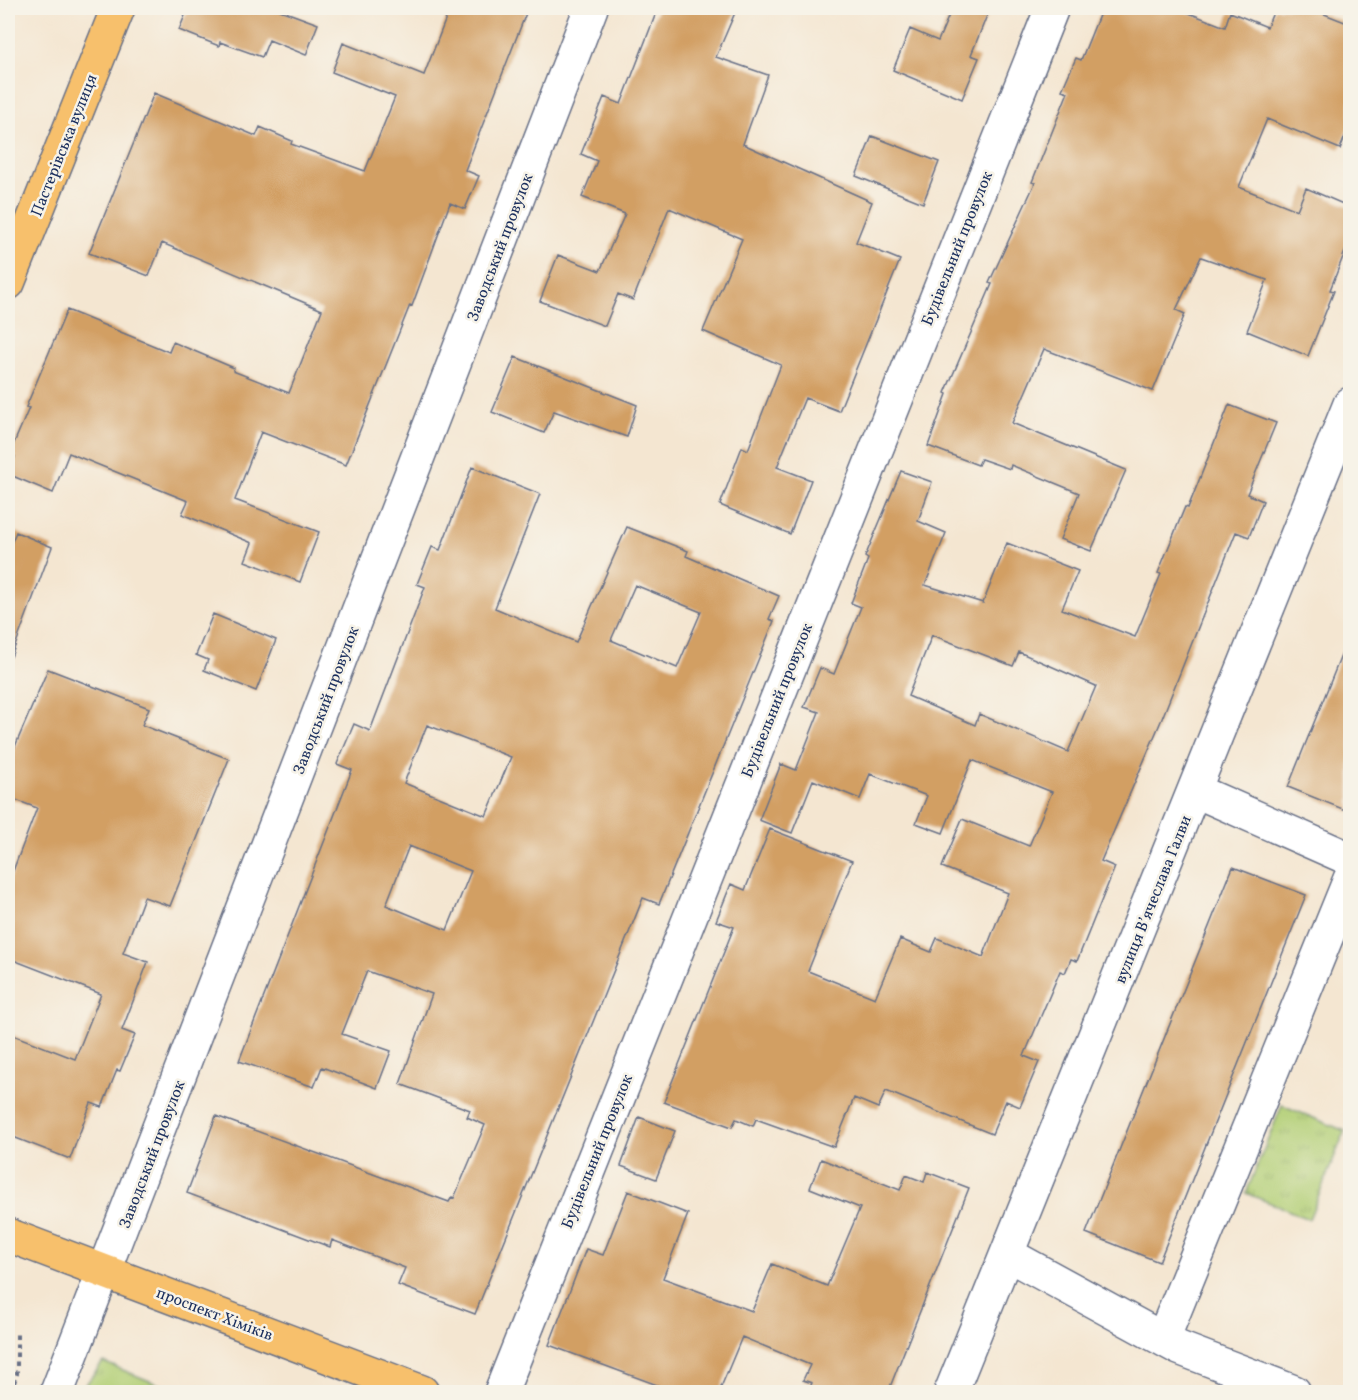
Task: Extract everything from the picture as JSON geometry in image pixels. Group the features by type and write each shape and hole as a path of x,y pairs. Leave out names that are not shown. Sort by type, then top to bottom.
{"main road":[{"name":"Пастерівська вулиця","path":"8,283 118,8"},
{"name":"проспект Хіміків","path":"8,1235 422,1392"}],"street":[{"name":"Заводський провулок","path":"57,1392 106,1272 591,8"},
{"name":"Будівельний провулок","path":"501,1392 1052,8"},
{"name":"вулиця Вʼячеслава Галви","path":"951,1392 1196,791 1350,404"},
{"path":"1196,791 1350,859"},
{"path":"1163,1339 1350,879"},
{"path":"1007,1254 1179,1348 1294,1392"}],"path":[{"path":"11,1392 17,1374 17,1333"}],"green space":[{"path":"1282,1105 1345,1131 1309,1219 1246,1193"},
{"path":"103,1362 177,1392 80,1392"}],"building":[{"path":"188,8 281,8 280,10 318,24 306,55 269,40 262,57 220,42 219,46 179,30"},
{"path":"450,8 528,8 465,170 479,176 465,209 450,203 412,306 410,305 346,465 261,432 235,500 319,532 300,582 245,561 252,543 182,514 188,501 69,453 53,493 8,474 15,457 9,455 29,408 26,407 67,310 169,352 173,342 234,368 233,371 289,393 322,310 162,243 149,276 89,253 154,93 256,136 260,127 292,141 291,144 365,171 395,97 332,72 343,43 424,75"},
{"path":"658,8 737,8 716,57 768,75 743,144 872,202 856,242 900,260 839,411 805,398 777,467 811,480 790,534 720,505 742,447 748,450 781,365 703,331 742,239 669,208 633,300 618,294 605,326 540,301 558,255 600,271 625,214 582,197 597,161 581,154 604,97 621,104"},
{"path":"952,8 990,8 971,55 979,58 962,99 893,70 910,29 938,41"},
{"path":"1102,8 1176,8 1225,27 1230,12 1267,27 1275,8 1309,8 1350,24 1350,124 1340,149 1267,119 1239,187 1297,210 1306,188 1350,207 1350,239 1330,290 1334,291 1308,356 1247,331 1267,280 1201,257 1176,310 1185,314 1153,391 1044,349 1012,423 1126,470 1091,551 1060,539 1079,493 1011,465 1010,469 981,459 978,465 928,446 947,394 945,393 992,284 989,283 1035,183 1032,182 1068,92 1062,90 1076,58 1081,60"},
{"path":"872,136 939,162 923,203 856,176"},
{"path":"515,357 637,405 627,437 554,411 544,433 492,412"},
{"path":"1229,405 1276,423 1247,494 1263,501 1249,537 1236,532 1161,721 1101,861 1115,867 1077,961 1071,959 1065,973 1060,971 1024,1056 1039,1062 1020,1107 1006,1101 992,1134 886,1091 878,1108 854,1098 834,1147 756,1119 753,1126 736,1119 732,1127 664,1102 734,927 716,921 731,884 745,890 770,829 852,861 808,971 875,998 900,939 931,952 937,938 983,957 1008,893 942,867 962,819 1029,846 1052,792 972,760 943,833 916,823 927,796 870,774 860,799 813,780 792,833 759,820 781,764 796,770 819,712 804,707 820,668 834,674 861,607 851,603 868,559 865,557 901,471 932,482 918,521 946,533 925,585 983,603 1007,543 1078,571 1062,609 1135,637 1185,507 1188,508","holes":["932,635 1013,666 1019,652 1096,686 1068,752 979,714 975,725 908,696"]},
{"path":"472,467 540,494 495,608 576,642 627,527 688,551 686,556 779,596 769,619 774,621 659,904 643,898 475,1314 398,1285 405,1268 332,1240 330,1247 187,1193 216,1116 449,1202 452,1197 454,1198 485,1125 467,1117 470,1110 400,1084 432,994 367,971 342,1034 391,1051 377,1088 322,1067 314,1087 239,1061 352,770 337,764 354,724 370,731 425,587 417,584 432,547 440,550","holes":["635,585 701,612 677,668 611,640","427,725 511,757 486,816 404,783","409,846 471,871 447,930 386,905"]},
{"path":"16,532 52,547 11,657 8,657 8,551"},
{"path":"213,614 276,640 256,691 204,670 208,660 196,655"},
{"path":"1350,636 1350,812 1288,787"},
{"path":"48,669 149,708 142,725 229,759 170,906 144,897 123,953 148,962 122,1030 135,1035 102,1107 91,1103 70,1159 8,1135 8,1033 75,1059 101,994 8,958 8,884 37,808 8,797 8,763"},
{"path":"1233,867 1306,895 1159,1262 1086,1233"},
{"path":"639,1117 675,1131 656,1179 621,1166"},
{"path":"821,1159 900,1190 906,1175 924,1182 927,1172 969,1188 888,1392 808,1392 812,1383 803,1380 810,1365 742,1337 719,1392 676,1392 549,1345 586,1249 603,1255 628,1191 688,1214 663,1278 752,1311 772,1264 827,1286 860,1208 810,1188"}]}
